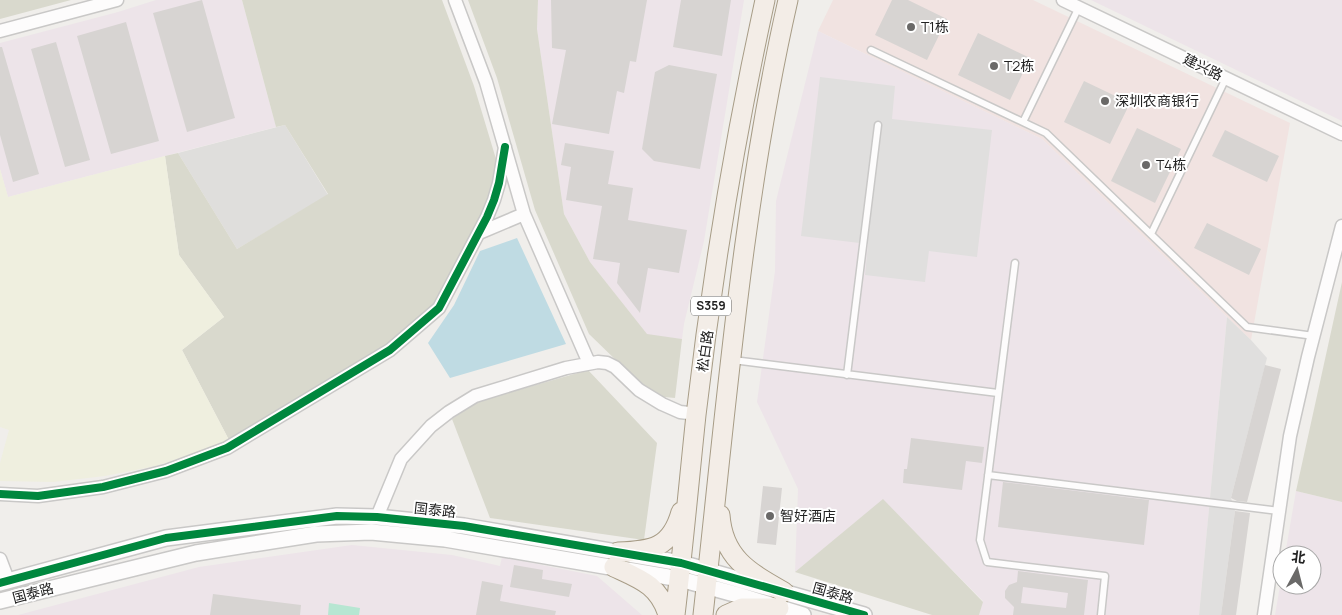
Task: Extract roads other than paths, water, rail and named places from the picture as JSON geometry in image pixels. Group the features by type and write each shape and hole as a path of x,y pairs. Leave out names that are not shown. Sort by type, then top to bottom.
{"main road":[{"name":"松白路","path":"675,615 696,414 715,278 738,136 765,0"},
{"name":"松白路","path":"703,615 731,360 758,151 788,0"},
{"path":"616,560 659,546 668,538 679,520 691,472"},
{"path":"718,486 720,523 724,538 731,552 746,570 782,600"},
{"path":"616,560 651,586 659,595 668,615"},
{"path":"726,615 742,608 782,600"}],"street":[{"path":"0,31 117,0"},
{"path":"455,0 486,82 524,214 589,363"},
{"name":"建兴路","path":"1063,0 1342,134"},
{"path":"0,494 38,496 103,487 166,471 227,448 390,350 439,308 487,217 497,192 505,147"},
{"path":"479,233 524,214"},
{"path":"1264,615 1290,436 1342,226"},
{"path":"377,517 401,459 431,426 475,396 566,368 598,362 607,363 615,367 647,396 680,412 696,414"},
{"name":"国泰路","path":"4,582 166,538 336,516 377,517 464,526 616,560"},
{"name":"国泰路","path":"0,601 196,553 316,534 371,532 616,560 681,571 782,600 864,615"},
{"path":"0,559 4,582"},
{"name":"国泰路","path":"782,600 803,615"}],"lane":[{"path":"1023,122 1079,7"},
{"path":"871,50 1046,134 1247,326 1314,336"},
{"path":"1151,234 1226,78"},
{"path":"847,375 878,125"},
{"path":"1015,263 980,540 987,562 1105,576 1101,615"},
{"path":"731,360 998,393"},
{"path":"988,475 1279,510"}],"water":[{"path":"517,238 566,344 450,378 428,343 454,305 480,251"}],"place":[{"name":"T1栋","path":"911,27"},
{"name":"T2栋","path":"994,66"},
{"name":"深圳农商银行","path":"1105,101"},
{"name":"T4栋","path":"1146,165"},
{"name":"智好酒店","path":"770,516"}]}
